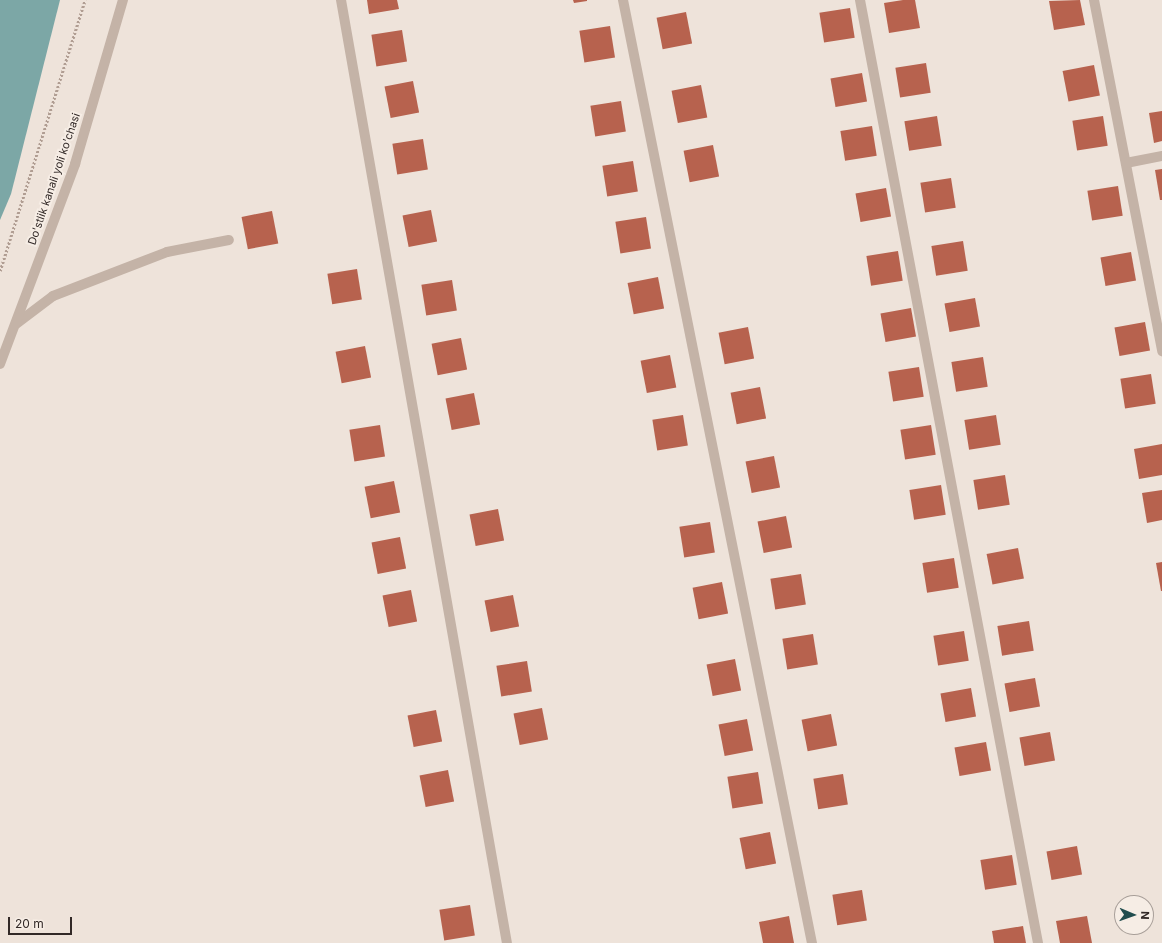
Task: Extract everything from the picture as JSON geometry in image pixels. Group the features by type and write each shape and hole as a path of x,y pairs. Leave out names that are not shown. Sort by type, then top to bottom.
{"street":[{"name":"Do'stlik kanali yoli ko'chasi","path":"0,364 75,164 123,0"},
{"path":"341,0 506,943"},
{"path":"623,0 812,943"},
{"path":"860,0 1038,943"},
{"path":"1094,0 1162,351"},
{"path":"1126,163 1162,156"},
{"path":"16,324 53,296 167,252 229,240"}],"path":[{"path":"0,270 85,0"}],"water":[{"path":"0,0 60,0 11,194 0,220"}],"building":[{"path":"367,0 397,0 399,9 369,14"},
{"path":"573,0 587,0 587,1 574,3"},
{"path":"915,0 920,28 889,33 884,3"},
{"path":"1080,0 1085,25 1054,30 1049,1"},
{"path":"850,8 855,38 824,42 819,13"},
{"path":"686,12 692,43 663,49 657,18"},
{"path":"610,26 615,58 584,62 579,31"},
{"path":"402,30 407,62 376,66 371,35"},
{"path":"926,63 931,93 900,97 895,68"},
{"path":"1094,65 1100,95 1069,102 1063,71"},
{"path":"862,73 867,102 836,107 830,79"},
{"path":"413,81 419,112 391,118 385,87"},
{"path":"701,85 707,117 678,123 672,91"},
{"path":"621,101 626,132 595,136 590,106"},
{"path":"1162,111 1162,141 1154,143 1149,113"},
{"path":"937,116 942,146 909,151 904,121"},
{"path":"1103,116 1108,146 1077,150 1072,121"},
{"path":"872,126 877,156 845,161 840,131"},
{"path":"423,139 428,170 397,174 392,144"},
{"path":"713,145 719,176 690,182 684,151"},
{"path":"633,161 638,192 607,196 602,166"},
{"path":"1162,169 1162,200 1160,200 1155,170"},
{"path":"951,178 956,208 925,212 920,183"},
{"path":"1118,186 1123,216 1092,220 1087,191"},
{"path":"886,188 891,217 861,222 855,193"},
{"path":"431,210 437,241 409,247 403,216"},
{"path":"272,211 278,243 248,249 242,217"},
{"path":"646,217 651,249 620,253 615,222"},
{"path":"963,241 968,271 936,276 931,246"},
{"path":"898,251 903,281 871,286 866,256"},
{"path":"1131,252 1136,281 1106,286 1100,257"},
{"path":"357,269 362,300 332,304 327,274"},
{"path":"658,277 664,308 634,314 628,283"},
{"path":"452,280 457,311 426,315 421,285"},
{"path":"975,298 980,327 950,332 944,303"},
{"path":"911,308 916,337 886,342 880,313"},
{"path":"1145,322 1150,351 1120,356 1114,327"},
{"path":"748,327 754,358 725,364 719,333"},
{"path":"461,338 467,369 438,375 432,344"},
{"path":"365,346 371,377 342,383 336,352"},
{"path":"670,355 676,387 647,393 641,361"},
{"path":"983,357 988,387 956,392 951,362"},
{"path":"919,367 924,397 893,401 888,372"},
{"path":"1151,374 1156,404 1125,408 1120,379"},
{"path":"760,387 766,418 737,424 731,393"},
{"path":"474,393 480,424 452,430 446,399"},
{"path":"683,415 688,446 657,450 652,420"},
{"path":"996,415 1001,445 969,450 964,420"},
{"path":"380,425 385,457 354,461 349,430"},
{"path":"931,425 936,455 905,459 900,430"},
{"path":"1162,444 1162,475 1139,479 1134,449"},
{"path":"774,456 780,487 752,493 746,462"},
{"path":"1005,475 1010,505 978,510 973,480"},
{"path":"394,481 400,512 371,518 365,487"},
{"path":"941,485 946,515 914,520 909,490"},
{"path":"1162,490 1162,520 1147,523 1142,493"},
{"path":"498,509 504,540 476,546 470,515"},
{"path":"786,516 792,547 764,553 758,522"},
{"path":"710,522 715,553 684,557 679,527"},
{"path":"400,537 406,568 378,574 372,543"},
{"path":"1018,548 1024,578 993,585 987,554"},
{"path":"954,558 959,588 927,593 922,563"},
{"path":"1162,562 1162,591 1161,591 1156,563"},
{"path":"801,574 806,605 775,609 770,579"},
{"path":"722,582 728,613 699,619 693,588"},
{"path":"411,590 417,621 389,627 383,596"},
{"path":"513,595 519,626 491,632 485,601"},
{"path":"1029,621 1034,651 1002,656 997,626"},
{"path":"964,631 969,661 938,665 933,636"},
{"path":"813,634 818,665 787,669 782,639"},
{"path":"735,659 741,690 713,696 707,665"},
{"path":"527,661 532,692 501,696 496,666"},
{"path":"1035,678 1040,707 1010,712 1004,683"},
{"path":"971,688 976,717 946,722 940,693"},
{"path":"542,708 548,739 520,745 514,714"},
{"path":"436,710 442,741 414,747 408,716"},
{"path":"831,714 837,745 808,751 802,720"},
{"path":"747,719 753,750 725,756 719,725"},
{"path":"1050,732 1055,761 1025,766 1019,737"},
{"path":"986,742 991,771 960,776 954,748"},
{"path":"448,770 454,801 426,807 420,776"},
{"path":"758,772 763,804 732,808 727,777"},
{"path":"843,774 848,805 818,809 813,779"},
{"path":"770,832 776,863 746,869 740,838"},
{"path":"1077,846 1082,875 1052,880 1046,851"},
{"path":"1012,855 1017,885 985,890 980,860"},
{"path":"862,890 867,921 837,925 832,895"},
{"path":"470,905 475,936 444,940 439,910"},
{"path":"789,916 794,943 763,943 759,922"},
{"path":"1087,916 1092,943 1060,943 1056,921"},
{"path":"1023,926 1026,943 994,943 992,931"}]}
